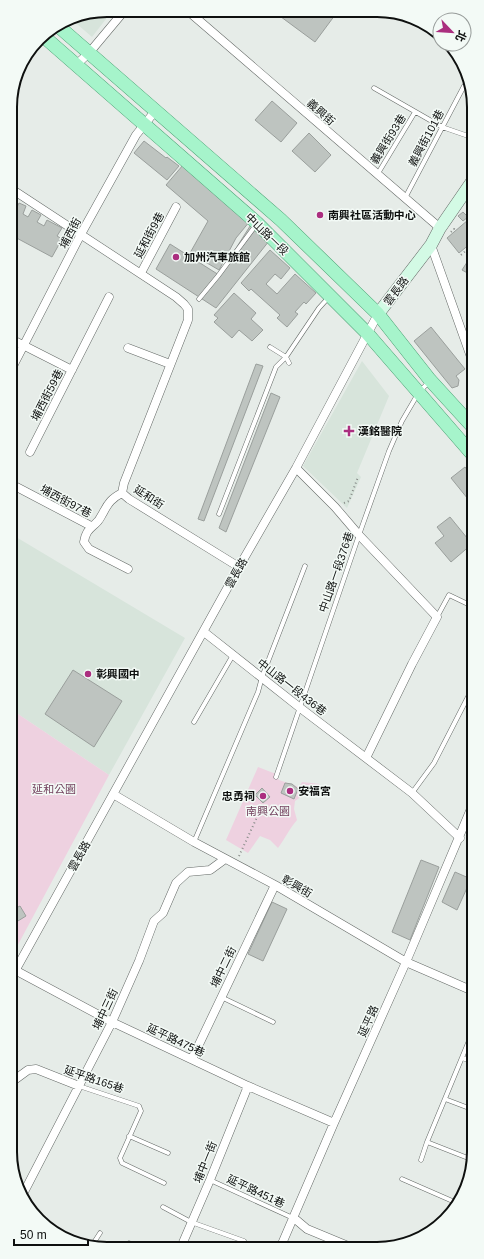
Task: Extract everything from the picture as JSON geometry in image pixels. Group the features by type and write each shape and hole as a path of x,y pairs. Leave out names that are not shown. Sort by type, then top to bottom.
{"main road":[{"name":"中山路一段","path":"62,29 281,220 378,314 430,380 467,421"},
{"name":"中山路一段","path":"47,40 257,223 367,332 467,448"}],"street":[{"path":"76,65 89,53 119,17"},
{"name":"義興街","path":"196,17 440,228"},
{"name":"埔西街","path":"17,358 81,234 136,135 156,110"},
{"name":"延和街","path":"17,193 141,273 176,297 188,309 188,320 124,483 122,493 239,567"},
{"name":"雲長路","path":"17,965 114,794 239,567 296,468 367,332 378,314 467,193"},
{"name":"延和街9巷","path":"141,273 176,207"},
{"path":"430,245 467,346"},
{"name":"埔西街59巷","path":"30,452 109,297"},
{"name":"埔西街59巷","path":"17,341 72,370"},
{"path":"128,348 170,364"},
{"path":"296,468 336,507 359,534 437,617 366,758"},
{"name":"埔西街97巷","path":"17,487 91,526 85,536 84,542 89,549 128,569"},
{"path":"91,526 98,521 113,498 122,493"},
{"name":"中山路一段436巷","path":"204,632 412,793 460,838"},
{"name":"彰興街","path":"114,794 194,842 275,885 406,962 467,988"},
{"name":"延平路","path":"284,1242 334,1123 406,962 467,820"},
{"name":"埔中三街","path":"25,1189 112,1022 139,961 154,921 163,913 176,883 188,872 210,870 226,859"},
{"name":"埔中二街","path":"192,1059 220,997 275,885"},
{"name":"延平路475巷","path":"17,972 112,1022 248,1086 334,1123"},
{"name":"延平路165巷","path":"17,1078 28,1070 36,1069 79,1086"},
{"name":"埔中一街","path":"183,1242 248,1086"},
{"path":"294,1218 307,1228 339,1242"}],"lane":[{"name":"義興街101巷","path":"405,198 464,86"},
{"path":"374,88 442,126 467,135"},
{"name":"義興街93巷","path":"377,175 416,112"},
{"path":"199,299 257,223"},
{"path":"219,514 276,367 286,357 319,308 330,295"},
{"path":"270,347 286,357 289,363"},
{"name":"中山路一段376巷","path":"276,777 389,451 402,421 419,392 430,380"},
{"path":"194,842 258,692 262,677 305,566"},
{"path":"437,617 449,595 467,604"},
{"path":"194,722 233,654"},
{"path":"412,793 434,762 467,699"},
{"path":"220,997 273,1022"},
{"path":"421,1160 467,1046"},
{"path":"462,1058 467,1060"},
{"name":"延平路165巷","path":"79,1086 139,1106 141,1111 120,1158 122,1163 164,1183"},
{"path":"445,1099 467,1107"},
{"path":"129,1136 168,1153"},
{"path":"427,1142 467,1158"},
{"name":"延平路451巷","path":"210,1180 294,1218"},
{"path":"402,1180 452,1201"},
{"path":"163,1207 191,1222 244,1241"},
{"path":"95,1241 100,1233"}],"path":[{"path":"461,255 467,250"},
{"path":"349,501 358,477"},
{"path":"234,864 258,815"}],"shaded area":[{"path":"108,17 92,37 76,23 89,19"},
{"name":"漢銘醫院","path":"362,361 389,396 357,473 361,477 347,508 303,466"},
{"name":"彰興國中","path":"17,538 185,638 109,775 17,713"}],"green space":[{"name":"延和公園","path":"17,713 109,775 17,947"},
{"name":"南興公園","path":"258,767 276,774 279,780 299,787 302,782 320,784 319,794 302,796 295,801 294,809 297,820 278,848 270,840 260,836 248,853 226,840"}],"building":[{"path":"281,17 334,17 315,42"},
{"path":"272,101 297,123 281,142 255,120"},
{"path":"309,133 331,155 315,172 292,151"},
{"path":"144,141 179,166 167,180 134,153"},
{"path":"183,165 250,221 236,238 219,270 190,253 208,221 166,185"},
{"path":"19,203 26,206 23,214 28,217 32,210 41,215 37,222 44,226 47,220 62,228 57,236 62,239 52,257 17,238 17,207"},
{"path":"463,212 467,218 463,221 458,216"},
{"path":"467,221 467,246 459,253 447,238"},
{"name":"加州汽車旅館","path":"252,223 269,241 216,308 156,269 170,244 219,275"},
{"path":"270,250 290,268 281,279 275,274 266,284 277,294 295,274 316,293 306,304 304,302 295,312 298,314 287,327 277,318 280,315 251,289 249,291 241,283"},
{"path":"467,262 467,273 462,270"},
{"path":"234,293 256,313 251,319 263,330 252,341 239,330 232,338 214,322 218,318 214,315"},
{"path":"431,327 465,369 456,376 459,380 458,386 452,388 414,341"},
{"path":"256,364 263,366 204,521 198,519"},
{"path":"271,393 280,397 226,532 219,528"},
{"path":"465,467 467,470 467,498 451,478"},
{"path":"450,517 467,538 467,548 451,562 435,543 444,536 437,527"},
{"path":"73,670 122,701 94,747 45,714"},
{"name":"安福宮","path":"285,783 292,784 298,789 294,799 281,793"},
{"name":"忠勇祠","path":"262,788 270,797 263,803 255,795"},
{"path":"421,860 439,867 410,940 392,932"},
{"path":"455,872 467,877 467,888 457,910 442,902"},
{"path":"272,902 287,909 263,961 248,954"},
{"path":"20,906 26,916 17,922 17,908"}],"place":[{"name":"南興社區活動中心","path":"320,215"},
{"name":"加州汽車旅館","path":"176,257"},
{"name":"漢銘醫院","path":"349,431"},
{"name":"彰興國中","path":"88,674"},
{"name":"安福宮","path":"290,791"},
{"name":"忠勇祠","path":"263,796"}]}
